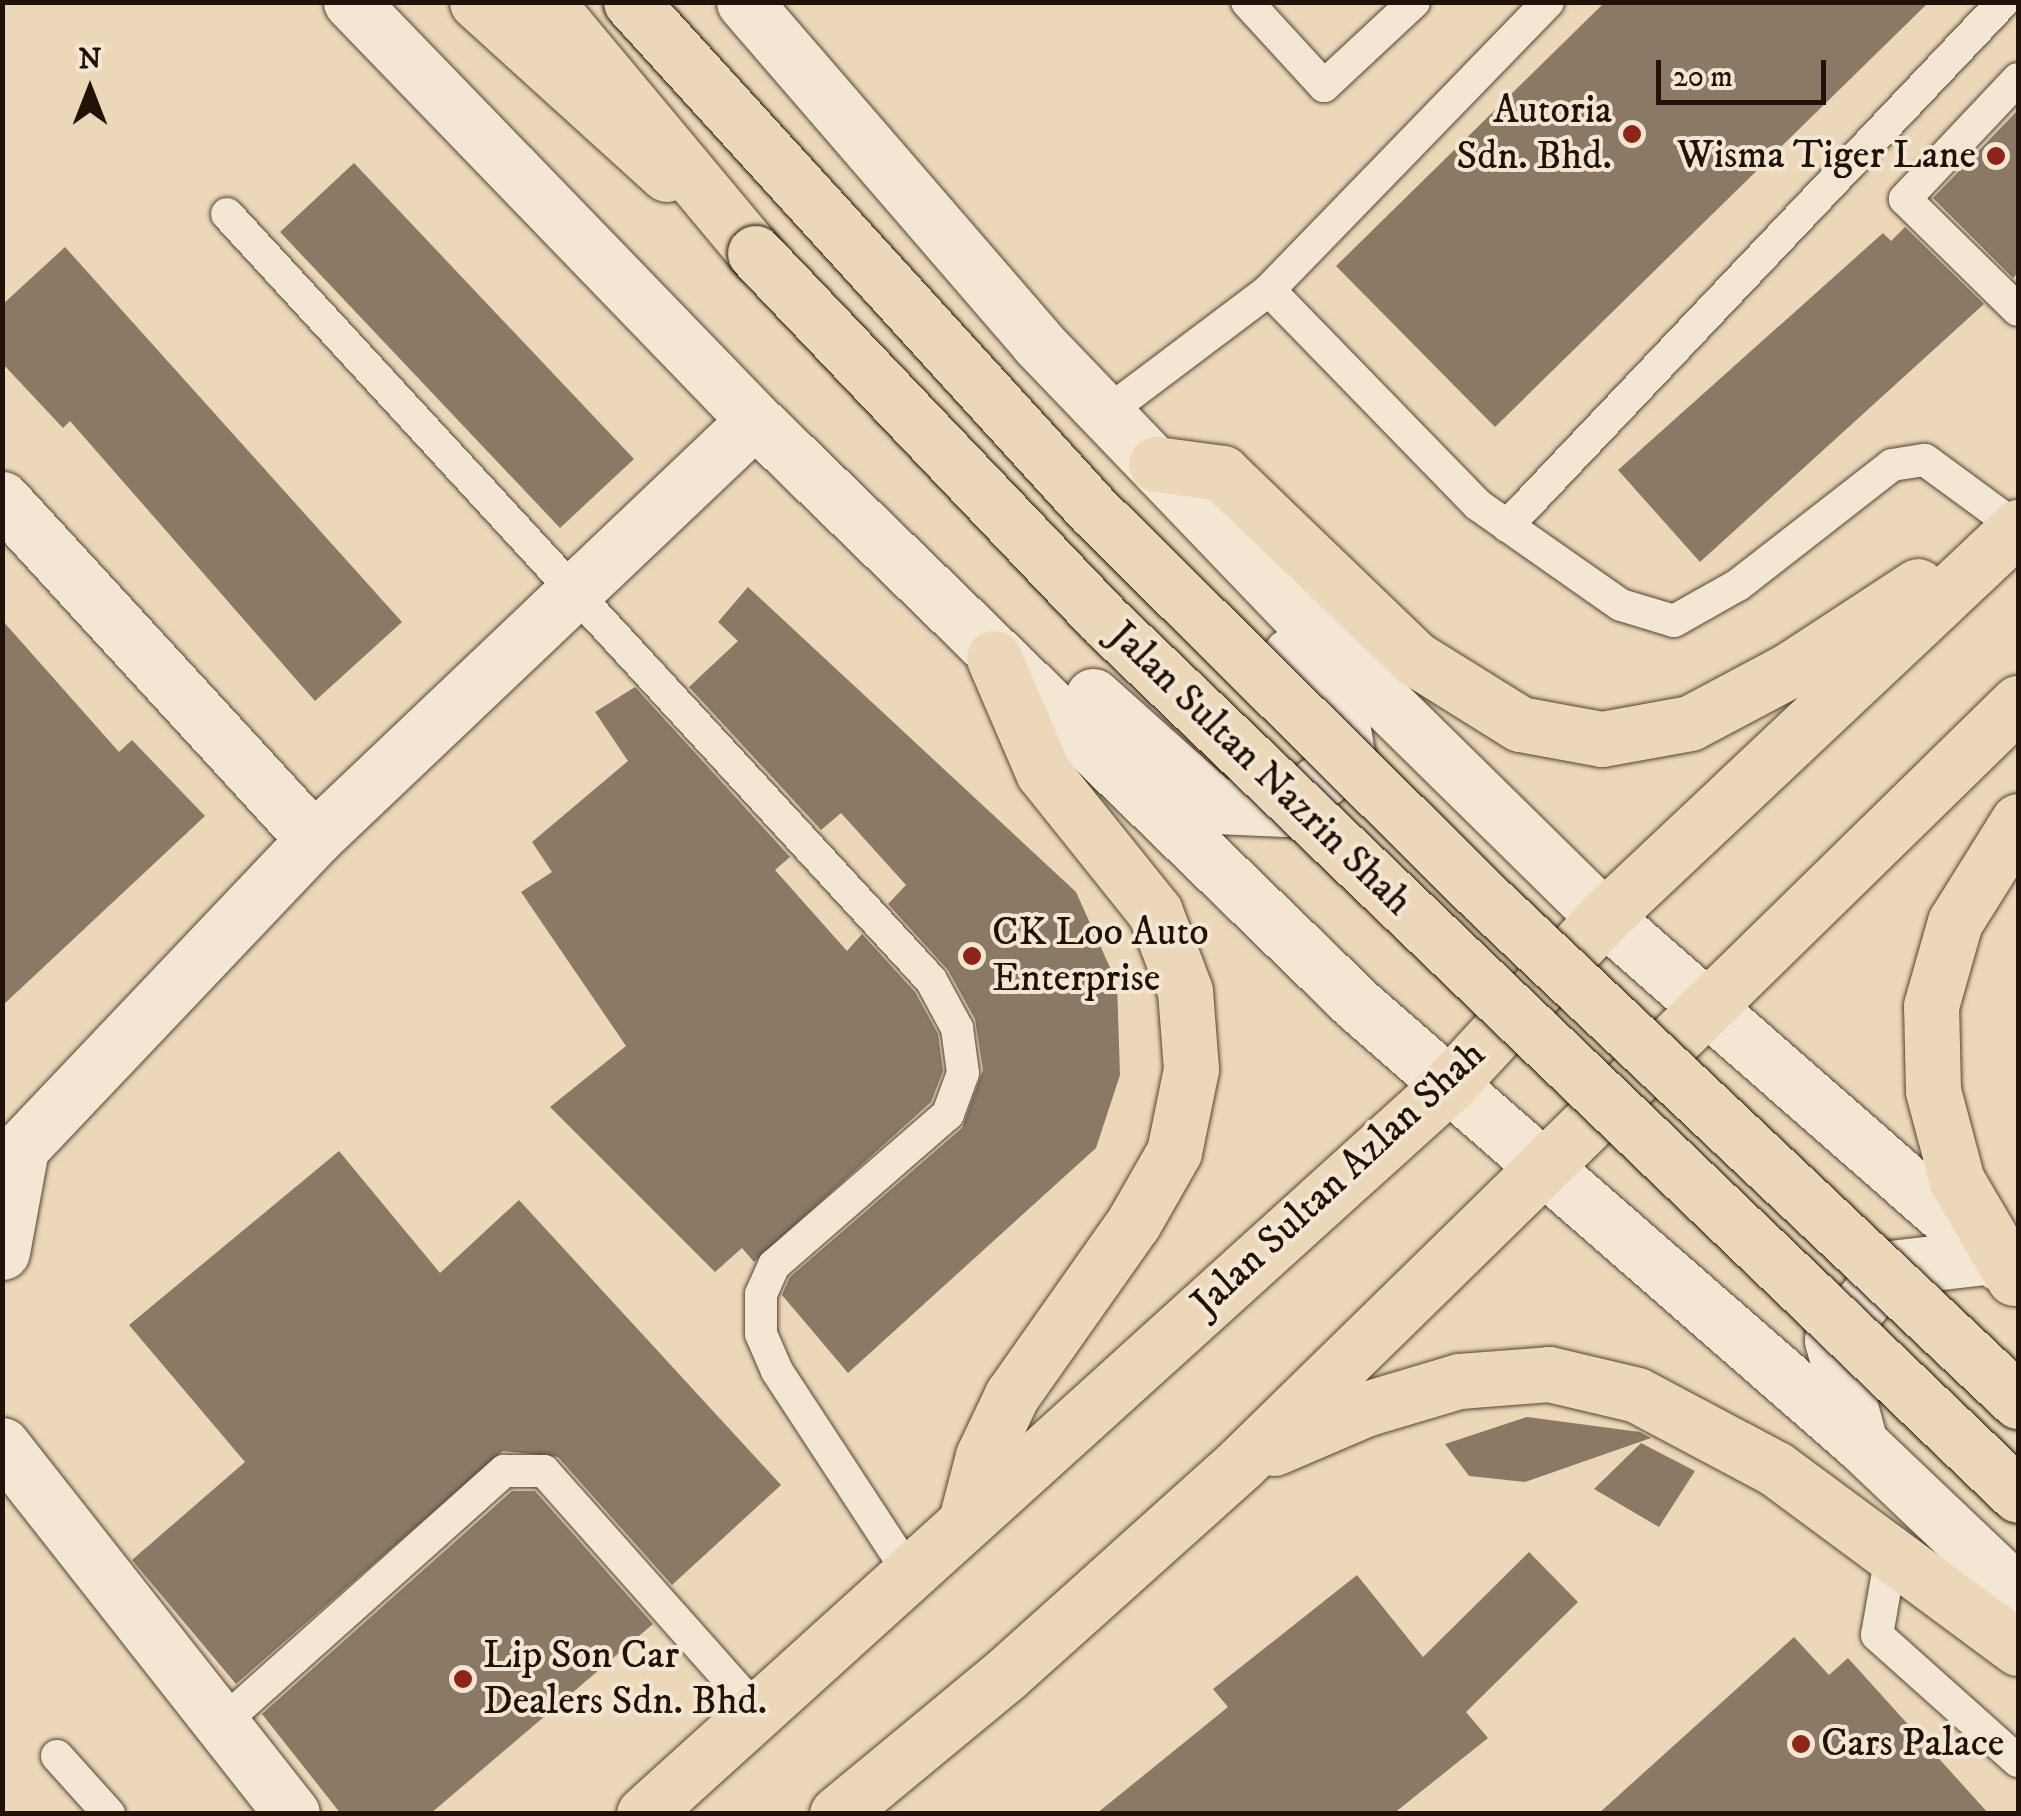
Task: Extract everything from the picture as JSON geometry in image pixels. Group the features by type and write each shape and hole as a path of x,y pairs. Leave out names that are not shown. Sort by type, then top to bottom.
{"main road":[{"path":"476,2 755,253"},
{"name":"Jalan Sultan Nazrin Shah","path":"546,2 755,253 1104,620 2018,1494"},
{"name":"Jalan Sultan Nazrin Shah","path":"631,2 1093,510 1488,901 2018,1400"},
{"path":"1156,464 1222,473 1414,658 1520,724 1602,739 1690,723 1899,601 2015,521"},
{"name":"Jalan Sultan Azlan Shah","path":"644,1814 967,1516 1450,1084 1604,917 2015,521"},
{"path":"967,1516 984,1456 1012,1396 1134,1222 1174,1152 1192,1069 1185,992 1155,912 1043,772 994,658"},
{"path":"837,1814 1005,1674 1241,1463 2018,703"},
{"path":"2008,1272 1956,1181 1933,1091 1931,1006 1955,922 2018,821"},
{"path":"1241,1463 1365,1409 1459,1381 1549,1374 1636,1394 1705,1426 1776,1469 2018,1648"}],"street":[{"path":"352,2 755,420 994,658 1038,691 1358,1005 1860,1443 2018,1593"},
{"path":"762,9 1037,342 1338,656 1604,917 2008,1272"},
{"path":"1037,342 1068,422 1338,707 1348,759 1286,809 1216,806 1076,681 1038,691"},
{"path":"2,1252 21,1148 314,839 755,420"},
{"path":"2,499 314,839"},
{"path":"1860,1443 1832,1340 1890,1268 2008,1272"},
{"path":"2,1446 292,1814"}],"lane":[{"path":"1247,2 1324,86 1414,2"},
{"path":"1106,412 1269,290 1548,2"},
{"path":"1506,526 2003,2"},
{"path":"2018,79 1905,199 2018,310"},
{"path":"227,214 931,980 957,1028 962,1073 948,1114 774,1265 761,1294 761,1334 776,1371 908,1572"},
{"path":"1269,290 1478,505 1622,604 1674,621 1738,585 1892,464 1925,460 2015,521"},
{"path":"221,1724 504,1471 544,1471 756,1710"},
{"path":"1891,1555 1877,1635 2018,1761"},
{"path":"57,1756 110,1814"}],"building":[{"name":"Autoria Sdn. Bhd.","path":"1605,2 1929,2 1495,427 1336,266"},
{"name":"Wisma Tiger Lane","path":"2018,110 2018,273 2013,278 1933,198"},
{"path":"354,163 634,459 560,528 280,232"},
{"path":"1905,227 1984,304 1700,562 1618,470 1883,233 1891,241"},
{"path":"65,247 402,622 315,701 70,421 63,428 2,363 2,305"},
{"name":"CK Loo Auto Enterprise","path":"748,587 1076,892 1117,983 1120,1075 1096,1148 848,1373 782,1295 790,1277 962,1128 983,1070 975,1019 948,970 888,904 906,885 841,813 821,830 689,687 738,641 718,622"},
{"path":"2,620 119,752 132,740 205,816 2,1006"},
{"path":"635,687 790,857 775,870 847,951 862,934 915,992 938,1034 943,1071 931,1102 754,1262 742,1248 715,1272 550,1107 626,1046 521,892 552,872 532,842 628,761 595,712"},
{"path":"339,1151 440,1273 519,1200 781,1485 672,1585 558,1457 503,1451 236,1684 132,1560 245,1462 129,1325"},
{"path":"1527,1417 1640,1432 1651,1438 1525,1482 1469,1476 1445,1444"},
{"path":"1641,1443 1695,1471 1659,1527 1594,1489"},
{"name":"Lip Son Car Dealers Sdn. Bhd.","path":"512,1491 535,1491 653,1624 430,1814 341,1814 262,1714"},
{"path":"1529,1552 1578,1602 1466,1712 1488,1738 1393,1814 1096,1814 1228,1707 1213,1689 1357,1575 1423,1657"},
{"name":"Cars Palace","path":"1794,1637 1829,1675 1848,1658 1989,1814 1598,1814"}],"place":[{"name":"Autoria Sdn. Bhd.","path":"1632,134"},
{"name":"Wisma Tiger Lane","path":"1996,156"},
{"name":"CK Loo Auto Enterprise","path":"972,956"},
{"name":"Lip Son Car Dealers Sdn. Bhd.","path":"463,1679"},
{"name":"Cars Palace","path":"1801,1744"}]}
